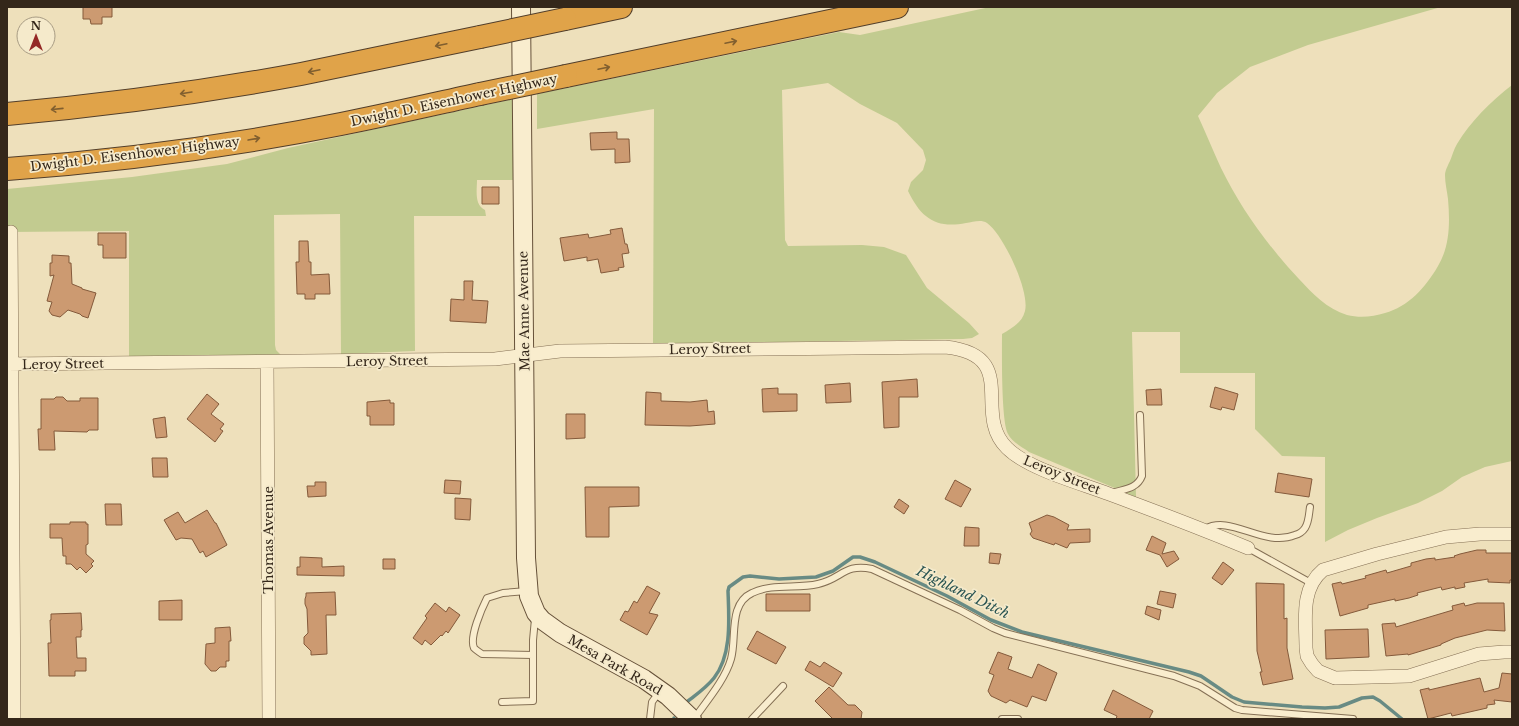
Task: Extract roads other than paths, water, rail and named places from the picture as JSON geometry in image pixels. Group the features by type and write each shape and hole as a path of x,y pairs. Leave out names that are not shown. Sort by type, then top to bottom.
{"highway":[{"path":"7,114 181,94 302,74 621,7"},
{"name":"Dwight D. Eisenhower Highway","path":"7,169 134,157 246,141 340,124 897,7"}],"street":[{"name":"Mae Anne Avenue","path":"521,7 526,565 528,591 532,606 536,613"},
{"path":"10,232 9,364 14,719"},
{"name":"Leroy Street","path":"9,364 495,359 560,351 956,348 968,351 977,356 985,364 990,373 995,427 998,438 1015,455 1028,463 1248,548"},
{"name":"Thomas Avenue","path":"267,362 269,719"},
{"path":"1512,534 1464,535 1429,541 1331,567 1323,570 1316,576 1311,584 1306,599 1307,656 1318,671 1335,678 1409,676 1479,654 1512,652"},
{"name":"Mesa Park Road","path":"536,613 550,627 629,670 660,690 693,719"}],"lane":[{"path":"1108,494 1135,486 1140,482 1142,476 1140,415"},
{"path":"1203,530 1213,525 1220,525 1238,528 1270,538 1290,537 1299,534 1305,528 1310,507"},
{"name":"Leroy Street","path":"1248,548 1311,584"},
{"path":"693,719 727,668 733,650 737,613 741,601 746,596 761,590 807,586 826,582 849,569 857,567 872,569 960,610 1005,633 1174,676 1200,686 1235,708 1242,710 1353,719"},
{"path":"528,591 503,593 487,598 479,614 473,641 475,648 482,654 533,655"},
{"path":"502,702 533,701 533,640 536,613"},
{"path":"752,719 783,686"},
{"path":"650,719 652,702 660,690"},
{"path":"1002,719 1018,719"}],"waterway":[{"name":"Highland Ditch","path":"688,701 714,678 724,659 727,648 729,625 729,587 743,577 750,576 779,579 816,577 833,571 853,557 860,557 875,562 947,596 991,620 1022,632 1189,672 1201,676 1232,697 1244,702 1325,708 1339,707 1362,698 1373,697 1402,719"}]}
